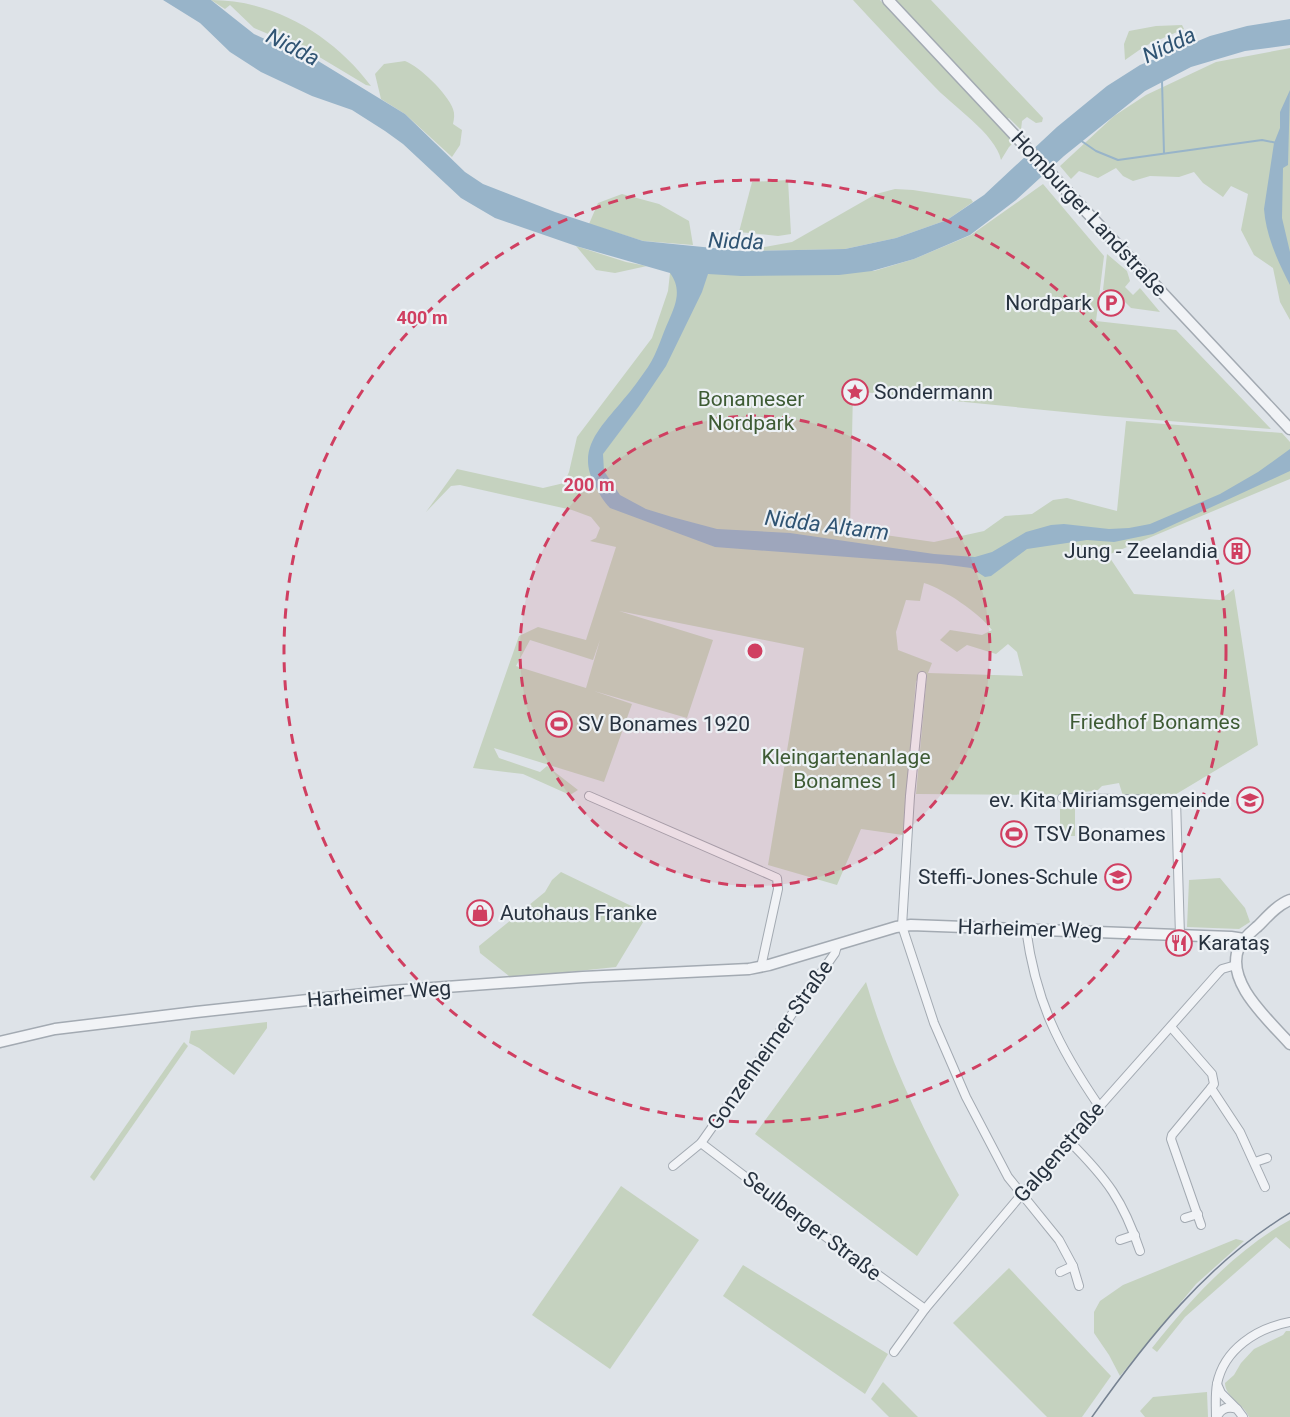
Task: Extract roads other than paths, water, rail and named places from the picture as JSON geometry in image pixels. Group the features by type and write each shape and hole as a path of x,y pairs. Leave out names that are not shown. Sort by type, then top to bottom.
{"street":[{"name":"Homburger Landstraße","path":"888,0 1290,429"},
{"path":"922,676 910,796 902,926 925,997 950,1062 995,1155 1008,1177 1052,1228 1072,1266 1079,1286"},
{"path":"589,796 777,878 778,889 761,967"},
{"path":"1062,798 1176,800 1180,936"},
{"path":"1290,900 1282,904 1244,939 1236,965 1238,978 1246,993 1290,1044"},
{"name":"Harheimer Weg","path":"0,1042 55,1029 392,992 583,977 732,971 761,967 902,926 920,924 1244,939"},
{"path":"1026,929 1031,964 1044,1008 1075,1071 1099,1107"},
{"name":"Gonzenheimer Straße","path":"673,1166 700,1143 835,953 837,946"},
{"name":"Galgenstraße","path":"894,1352 925,1309 1022,1194 1218,973 1222,969 1236,965"},
{"path":"1171,1027 1212,1074 1214,1084 1171,1139 1201,1226"},
{"path":"1211,1089 1231,1116 1265,1187"},
{"path":"1069,1142 1108,1183 1124,1209 1140,1251"},
{"name":"Seulberger Straße","path":"700,1143 925,1309"},
{"path":"1255,1162 1268,1158"},
{"path":"1185,1218 1198,1214"},
{"path":"1120,1240 1135,1235"},
{"path":"1060,1272 1072,1266"},
{"path":"1216,1417 1217,1384 1229,1358 1243,1342 1260,1331 1290,1322"},
{"path":"1217,1384 1221,1393 1243,1417"},
{"path":"1216,1417 1227,1408 1237,1409"}],"water":[{"path":"163,0 211,0 254,34 282,47 310,56 405,114 465,172 483,184 555,212 643,241 743,251 845,249 896,238 947,220 984,195 1057,127 1107,86 1140,65 1210,36 1247,26 1290,19 1290,45 1245,51 1191,67 1145,91 1064,156 1016,200 970,235 914,259 872,271 839,275 708,274 702,292 666,366 603,454 604,471 620,495 646,509 672,517 717,529 790,533 934,554 975,557 992,552 1026,532 1051,525 1064,524 1109,529 1150,524 1220,494 1258,472 1290,449 1290,471 1153,534 1114,542 1087,540 1027,549 991,576 985,577 971,568 941,564 715,547 610,508 595,485 590,472 588,460 590,449 600,429 633,388 654,356 676,302 676,285 670,273 576,246 495,218 461,198 403,144 385,131 352,110 312,96 261,72 230,52 200,23"},
{"path":"1290,90 1288,165 1283,168 1282,218 1290,252 1290,285 1270,239 1264,209 1274,143 1280,128 1280,112"}],"waterway":[{"path":"1162,81 1164,153"},
{"path":"1080,140 1096,151 1118,160 1262,140 1277,143"}],"tram line":[{"path":"1092,1417 1157,1331 1181,1304 1232,1255 1290,1213"}],"place":[{"name":"Nordpark","path":"1111,303"},
{"name":"Sondermann","path":"855,392"},
{"name":"Jung - Zeelandia","path":"1237,551"},
{"name":"SV Bonames 1920","path":"559,724"},
{"name":"ev. Kita Miriamsgemeinde","path":"1250,800"},
{"name":"TSV Bonames","path":"1014,834"},
{"name":"Steffi-Jones-Schule","path":"1118,877"},
{"name":"Autohaus Franke","path":"480,913"},
{"name":"Karataş","path":"1179,943"}],"water label":[{"name":"Nidda","path":"1169,45"},
{"name":"Nidda","path":"293,47"},
{"name":"Nidda","path":"736,241"},
{"name":"Nidda Altarm","path":"827,525"}],"park label":[{"name":"Bonameser Nordpark","path":"751,411"},
{"name":"Friedhof Bonames","path":"1155,722"},
{"name":"Kleingartenanlage Bonames 1","path":"846,769"}]}
